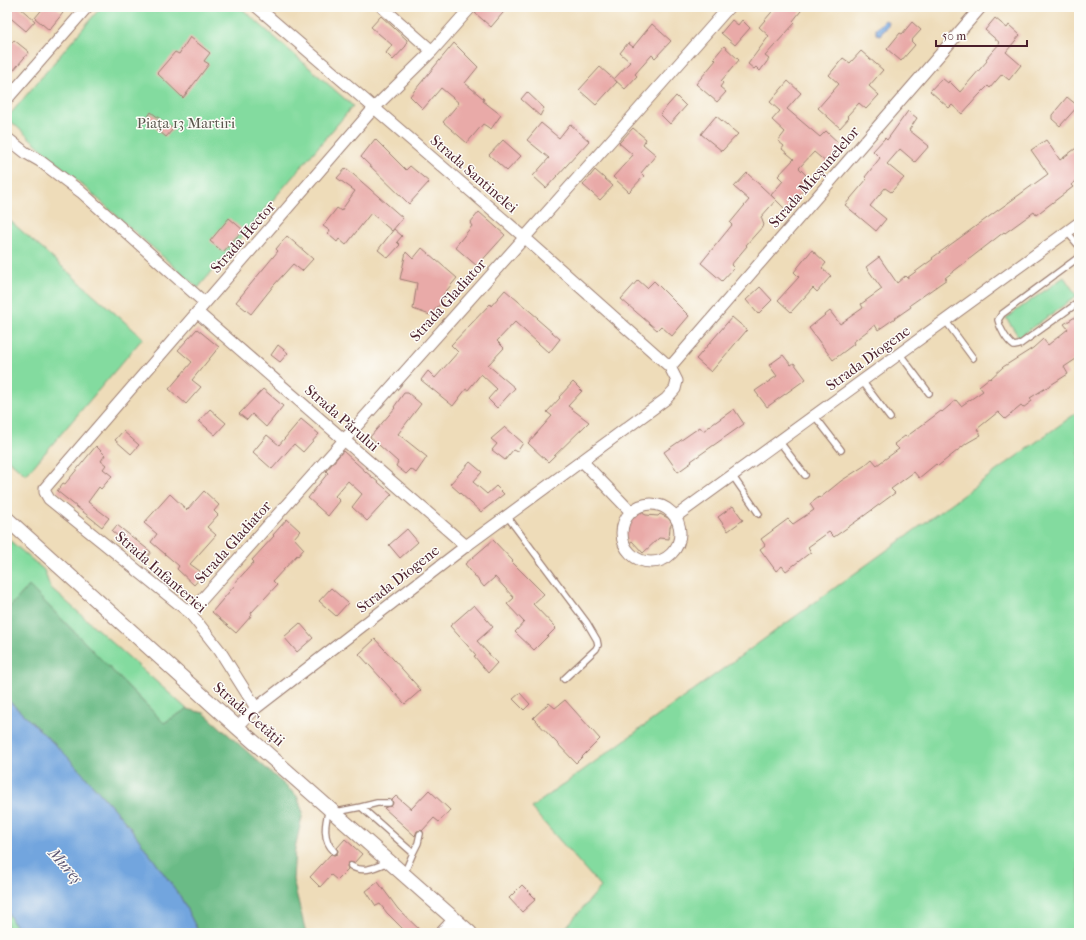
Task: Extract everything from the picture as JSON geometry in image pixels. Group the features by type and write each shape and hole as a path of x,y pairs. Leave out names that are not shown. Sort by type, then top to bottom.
{"street":[{"path":"7,99 87,7"},
{"name":"Strada Santinelei","path":"257,7 524,237 670,367"},
{"path":"382,7 432,51"},
{"name":"Strada Hector","path":"45,492 47,485 374,108 432,51 472,7"},
{"name":"Strada Gladiator","path":"190,613 729,7"},
{"name":"Strada Micșunelelor","path":"670,367 981,7"},
{"path":"7,138 81,192 205,303"},
{"name":"Strada Diogene","path":"675,517 1079,223"},
{"name":"Strada Părului","path":"197,312 466,546"},
{"name":"Strada Diogene","path":"237,727 256,708 466,546 666,399 675,389 677,382 670,367"},
{"path":"582,461 631,512"},
{"name":"Strada Infanteriei","path":"45,492 49,499 190,613 220,651 256,708"},
{"path":"649,504 659,505 668,510 675,517 680,532 676,548 671,554 654,562 645,562 633,556 624,545 622,536 622,527 631,512 640,506 649,504"},
{"name":"Strada Cetății","path":"7,519 237,727 470,933"},
{"path":"441,933 454,919"}],"lane":[{"path":"1067,232 1079,246"},
{"path":"1079,258 1002,314 998,320 999,325 1010,343 1014,346 1019,345 1079,302"},
{"path":"945,320 973,358"},
{"path":"899,353 929,393"},
{"path":"862,381 890,418"},
{"path":"814,415 841,450"},
{"path":"779,441 804,475"},
{"path":"732,475 759,514"},
{"path":"507,516 587,623 597,640 598,644 596,649 564,679"},
{"path":"334,851 329,845 326,830 326,820 331,811 377,803 388,803"},
{"path":"361,807 413,853"},
{"path":"404,874 418,843 420,834"},
{"path":"351,866 359,870 369,870 389,861"}],"green space":[{"name":"Piața 13 Martiri","path":"101,7 240,7 353,106 198,288 7,118"},
{"path":"7,218 143,338 26,475 7,459"},
{"path":"1064,277 1077,296 1019,337 1006,318"},
{"path":"1079,411 1079,933 561,933 601,887 531,808"},
{"path":"7,538 44,570 50,587 187,709 164,723 29,586 7,610"},
{"path":"29,586 164,723 187,709 204,713 297,796 303,813 295,848 293,880 306,933 199,933 180,896 129,826 66,755 7,699 7,610"},
{"path":"7,911 19,933 7,933"}],"water":[{"path":"885,20 889,22 888,26 880,35 876,34 876,29"},
{"name":"Mureș","path":"7,699 66,755 129,826 180,896 199,933 19,933 7,911"}],"building":[{"path":"7,7 19,7 35,21 26,31 7,15"},
{"path":"44,7 56,7 63,13 49,30 35,18"},
{"path":"479,7 508,7 491,27 475,13"},
{"path":"776,7 804,7 793,21 795,23 765,56 769,59 760,71 756,67 754,69 748,64 769,36 759,27"},
{"path":"381,16 407,40 406,46 393,60 386,53 392,45 371,27"},
{"path":"995,18 1007,28 1009,25 1020,35 1006,52 1021,65 1009,80 1002,74 990,88 988,86 979,95 962,114 952,105 949,108 930,91 942,78 948,83 949,81 960,92 987,61 986,59 1000,43 985,30"},
{"path":"732,20 738,25 742,20 750,28 735,45 721,33"},
{"path":"912,22 921,30 911,41 915,45 901,61 887,49 900,33 902,34"},
{"path":"652,24 671,41 655,58 652,55 635,74 637,76 625,89 614,79 630,62 620,53 628,43 633,47"},
{"path":"190,37 210,53 204,61 209,64 183,98 157,73 175,52 179,54"},
{"path":"14,40 29,52 13,71 7,66 7,48"},
{"path":"454,43 478,67 465,83 484,99 483,101 501,115 491,129 483,124 467,143 443,122 459,103 441,88 423,109 410,96"},
{"path":"724,46 739,60 721,81 723,83 720,87 726,92 717,102 696,84 716,60 714,58"},
{"path":"861,51 883,70 869,86 879,95 866,109 859,103 847,116 849,118 840,128 818,108 839,84 829,75 843,58 850,63"},
{"path":"600,67 617,82 596,105 579,90"},
{"path":"788,81 801,93 787,109 820,137 826,131 842,146 827,163 814,152 799,168 806,175 800,182 806,187 786,210 771,195 783,181 778,176 794,159 782,149 784,146 778,141 785,132 772,120 780,111 770,102"},
{"path":"527,92 544,108 540,116 521,99"},
{"path":"676,96 686,106 670,124 660,114"},
{"path":"1067,97 1078,106 1060,126 1052,119 1052,115"},
{"path":"908,111 917,118 909,130 929,146 915,162 900,149 887,164 904,178 891,192 885,188 870,206 886,219 876,231 845,205 867,179 865,177 880,158 873,151 885,138 887,140"},
{"path":"151,112 173,129 166,137 146,120"},
{"path":"716,116 738,134 722,151 701,134"},
{"path":"541,123 559,138 570,124 589,141 546,188 533,176 549,158 527,140"},
{"path":"633,128 646,139 643,144 656,155 641,173 644,176 629,192 613,177 633,155 619,143"},
{"path":"375,139 406,170 410,166 429,182 409,204 361,157"},
{"path":"503,140 521,156 507,171 489,155"},
{"path":"1046,140 1060,160 1079,146 1079,179 1071,185 1073,187 1036,215 1034,212 1005,233 1004,232 945,278 947,279 910,305 911,307 878,330 875,325 833,360 809,328 830,311 840,324 863,308 861,304 882,289 866,267 879,257 897,283 905,276 907,278 933,259 932,258 1048,174 1031,150"},
{"path":"346,168 403,218 392,231 371,213 346,245 339,239 337,242 328,234 330,231 323,226 337,208 341,211 355,191 337,178"},
{"path":"595,170 613,186 600,200 583,185"},
{"path":"747,173 776,200 761,217 764,225 731,265 734,268 722,281 701,263 732,225 730,223 749,200 734,187"},
{"path":"479,212 505,235 477,266 455,247 472,226 470,223"},
{"path":"229,218 243,230 223,252 210,241"},
{"path":"394,229 402,236 397,242 400,245 388,258 378,250"},
{"path":"287,236 313,259 302,271 293,264 251,314 236,302 278,251 276,249"},
{"path":"422,248 457,278 442,296 442,302 430,315 413,309 417,283 400,279 406,252 413,259"},
{"path":"812,250 826,263 822,268 831,276 817,292 813,288 791,312 778,300 799,277 794,272"},
{"path":"638,280 647,288 654,281 689,316 672,336 661,326 657,330 621,299"},
{"path":"760,287 772,300 758,314 746,300"},
{"path":"505,290 560,339 549,353 515,322 497,341 504,348 488,365 515,388 497,408 488,399 497,389 481,374 468,390 466,389 453,406 421,380 428,371 435,378 458,352 451,345 490,304 491,306"},
{"path":"732,317 747,330 711,372 696,359"},
{"path":"1075,317 1079,321 1079,357 1064,367 1068,374 1030,398 1032,401 1023,408 1021,406 1005,419 998,412 977,429 981,435 967,443 938,466 936,464 919,478 914,472 891,489 895,493 861,518 834,537 829,532 808,547 811,552 786,571 782,566 776,571 760,549 765,545 761,539 788,519 793,524 814,510 810,504 819,497 820,498 872,459 877,465 899,449 894,444 941,411 942,412 956,400 961,406 983,391 979,386 989,378 990,379 1003,367 1033,348 1043,339 1048,345 1068,329 1064,324"},
{"path":"197,329 219,347 192,380 201,387 186,404 169,389 192,362 178,350"},
{"path":"278,345 288,353 280,362 271,355"},
{"path":"783,355 791,365 794,363 806,379 767,407 755,391 777,376 769,365"},
{"path":"573,382 582,391 568,406 589,422 548,462 528,443 552,416 547,412"},
{"path":"263,389 283,406 266,427 252,414 247,420 239,414"},
{"path":"404,393 408,393 421,404 398,434 427,457 416,473 411,469 406,474 396,466 398,462 370,437 395,408 394,407"},
{"path":"210,409 226,423 215,435 199,421"},
{"path":"734,409 744,424 691,461 692,462 678,472 664,452 700,427 703,431"},
{"path":"301,419 319,434 303,452 294,444 272,469 253,452 267,435 279,445"},
{"path":"505,427 523,443 517,452 513,450 505,460 492,450 497,444 491,439"},
{"path":"123,431 139,445 131,454 115,440"},
{"path":"96,446 105,455 101,461 106,465 103,469 112,476 101,489 99,487 88,502 109,518 102,527 57,491 63,483 65,484"},
{"path":"343,451 392,494 367,521 352,507 362,494 348,481 335,496 340,501 328,516 308,498 328,473 326,471"},
{"path":"470,462 482,472 473,482 487,494 496,486 504,494 481,512 450,484"},
{"path":"204,491 219,505 214,511 218,515 207,527 216,535 190,564 204,574 194,585 177,569 179,566 151,542 157,534 144,523 170,494 187,510"},
{"path":"733,506 743,520 728,531 718,517"},
{"path":"638,511 646,515 658,516 660,514 668,518 672,523 670,527 669,539 659,538 643,553 632,541 628,544 625,534 625,530 631,519 636,517"},
{"path":"287,519 300,531 294,538 304,549 273,581 277,585 251,613 252,615 236,633 212,612 254,562 252,560"},
{"path":"117,525 151,552 145,560 112,531"},
{"path":"407,529 418,542 400,558 389,545"},
{"path":"493,540 513,561 512,562 544,594 533,604 556,628 534,650 515,632 524,622 507,604 514,598 495,577 484,587 465,564"},
{"path":"331,588 348,603 336,616 319,601"},
{"path":"474,605 493,627 477,641 497,663 488,673 474,656 476,655 450,626"},
{"path":"300,623 313,638 297,652 284,637"},
{"path":"375,639 421,690 405,704 359,654"},
{"path":"520,693 530,704 524,710 513,699"},
{"path":"565,700 600,739 576,763 533,718 549,703 555,708"},
{"path":"429,790 450,810 439,822 434,818 422,831 417,831 415,836 384,808 392,805 392,800 396,796 411,809"},
{"path":"345,839 362,854 354,863 348,863 348,869 337,880 331,875 320,887 310,877 331,854 337,854 337,848"},
{"path":"378,882 398,909 423,933 407,933 380,904 376,906 366,891"},
{"path":"522,885 536,899 522,912 509,898"}]}
